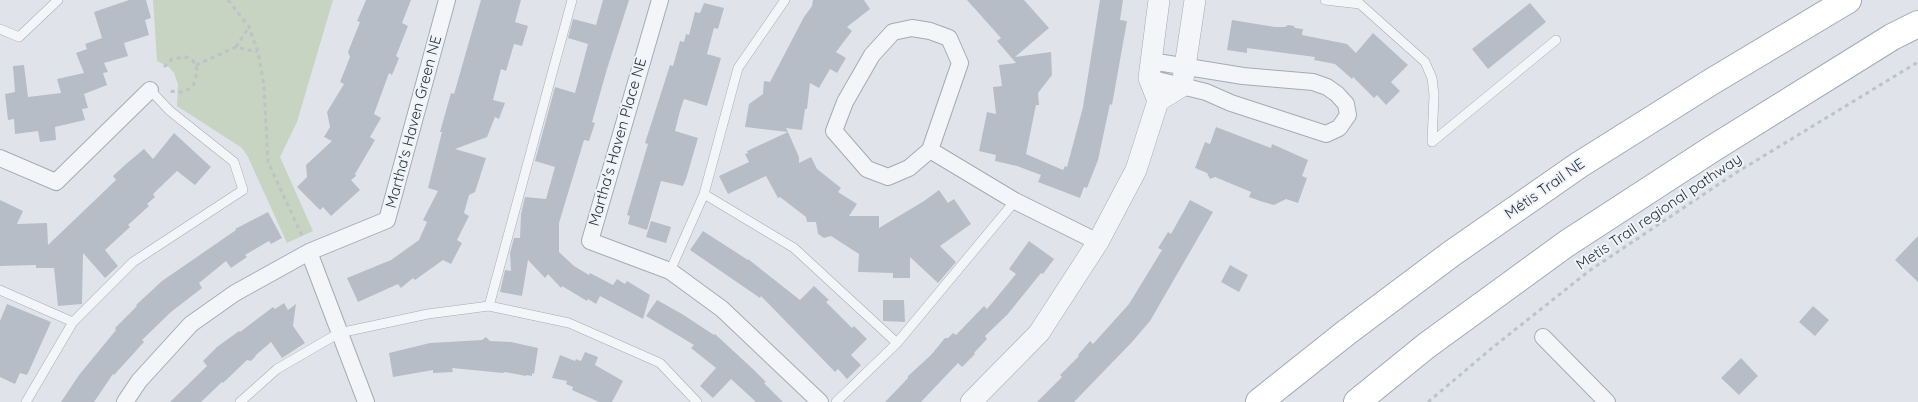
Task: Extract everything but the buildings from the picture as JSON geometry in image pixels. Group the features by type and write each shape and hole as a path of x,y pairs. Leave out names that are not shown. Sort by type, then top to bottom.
{"main road":[{"name":"Métis Trail NE","path":"1259,402 1347,332 1451,254 1579,164 1710,82 1848,0"},
{"path":"1357,402 1426,346 1566,244 1851,62 1892,37 1918,24"}],"street":[{"name":"Martha's Haven Green NE","path":"125,402 140,381 191,324 235,293 309,252 387,220 447,0"},
{"name":"Martha's Haven Place NE","path":"660,0 590,241 670,271 722,308 820,402"},
{"path":"1158,101 1150,69 1159,0"},
{"path":"971,402 1039,333 1098,242 1136,170 1158,101 1183,76 1195,0"},
{"path":"912,28 930,31 949,38 960,63 930,150 909,168 888,177 867,169 834,131 845,102 872,55 893,32 912,28"},
{"path":"1150,69 1183,76 1243,76 1313,82 1327,87 1337,94 1346,104 1348,115 1339,128 1326,134 1231,103 1206,92 1183,76"},
{"path":"0,158 56,182 150,90"},
{"path":"930,150 1016,202 1098,242"},
{"path":"309,252 366,402"},
{"path":"1543,337 1607,402"}],"lane":[{"path":"0,29 19,37 58,0"},
{"path":"489,306 572,0"},
{"path":"670,271 704,194 738,68 785,0"},
{"path":"1324,0 1360,4 1426,62 1432,78 1434,95 1432,142 1556,40"},
{"path":"26,402 73,322 133,262 243,190 234,162 170,111 150,90"},
{"path":"704,194 794,248 896,343"},
{"path":"836,402 896,343 1016,202"},
{"path":"0,290 73,322"},
{"path":"240,402 278,369 340,333 428,314 489,306 570,323 660,363 697,402"}],"path":[{"path":"228,0 249,27 258,52 264,86 268,162 309,252"},
{"path":"196,65 236,47 249,27"},
{"path":"236,47 258,52"},
{"path":"150,90 182,92 189,89 197,78 196,65 186,57 179,57 167,62 164,67"},
{"name":"Metis Trail regional pathway","path":"1428,402 1589,271 1734,174 1918,62"}],"green space":[{"path":"153,0 333,0 297,122 280,157 313,231 287,243 248,157 242,148 177,106 178,84 174,73 169,67 157,61"}]}
